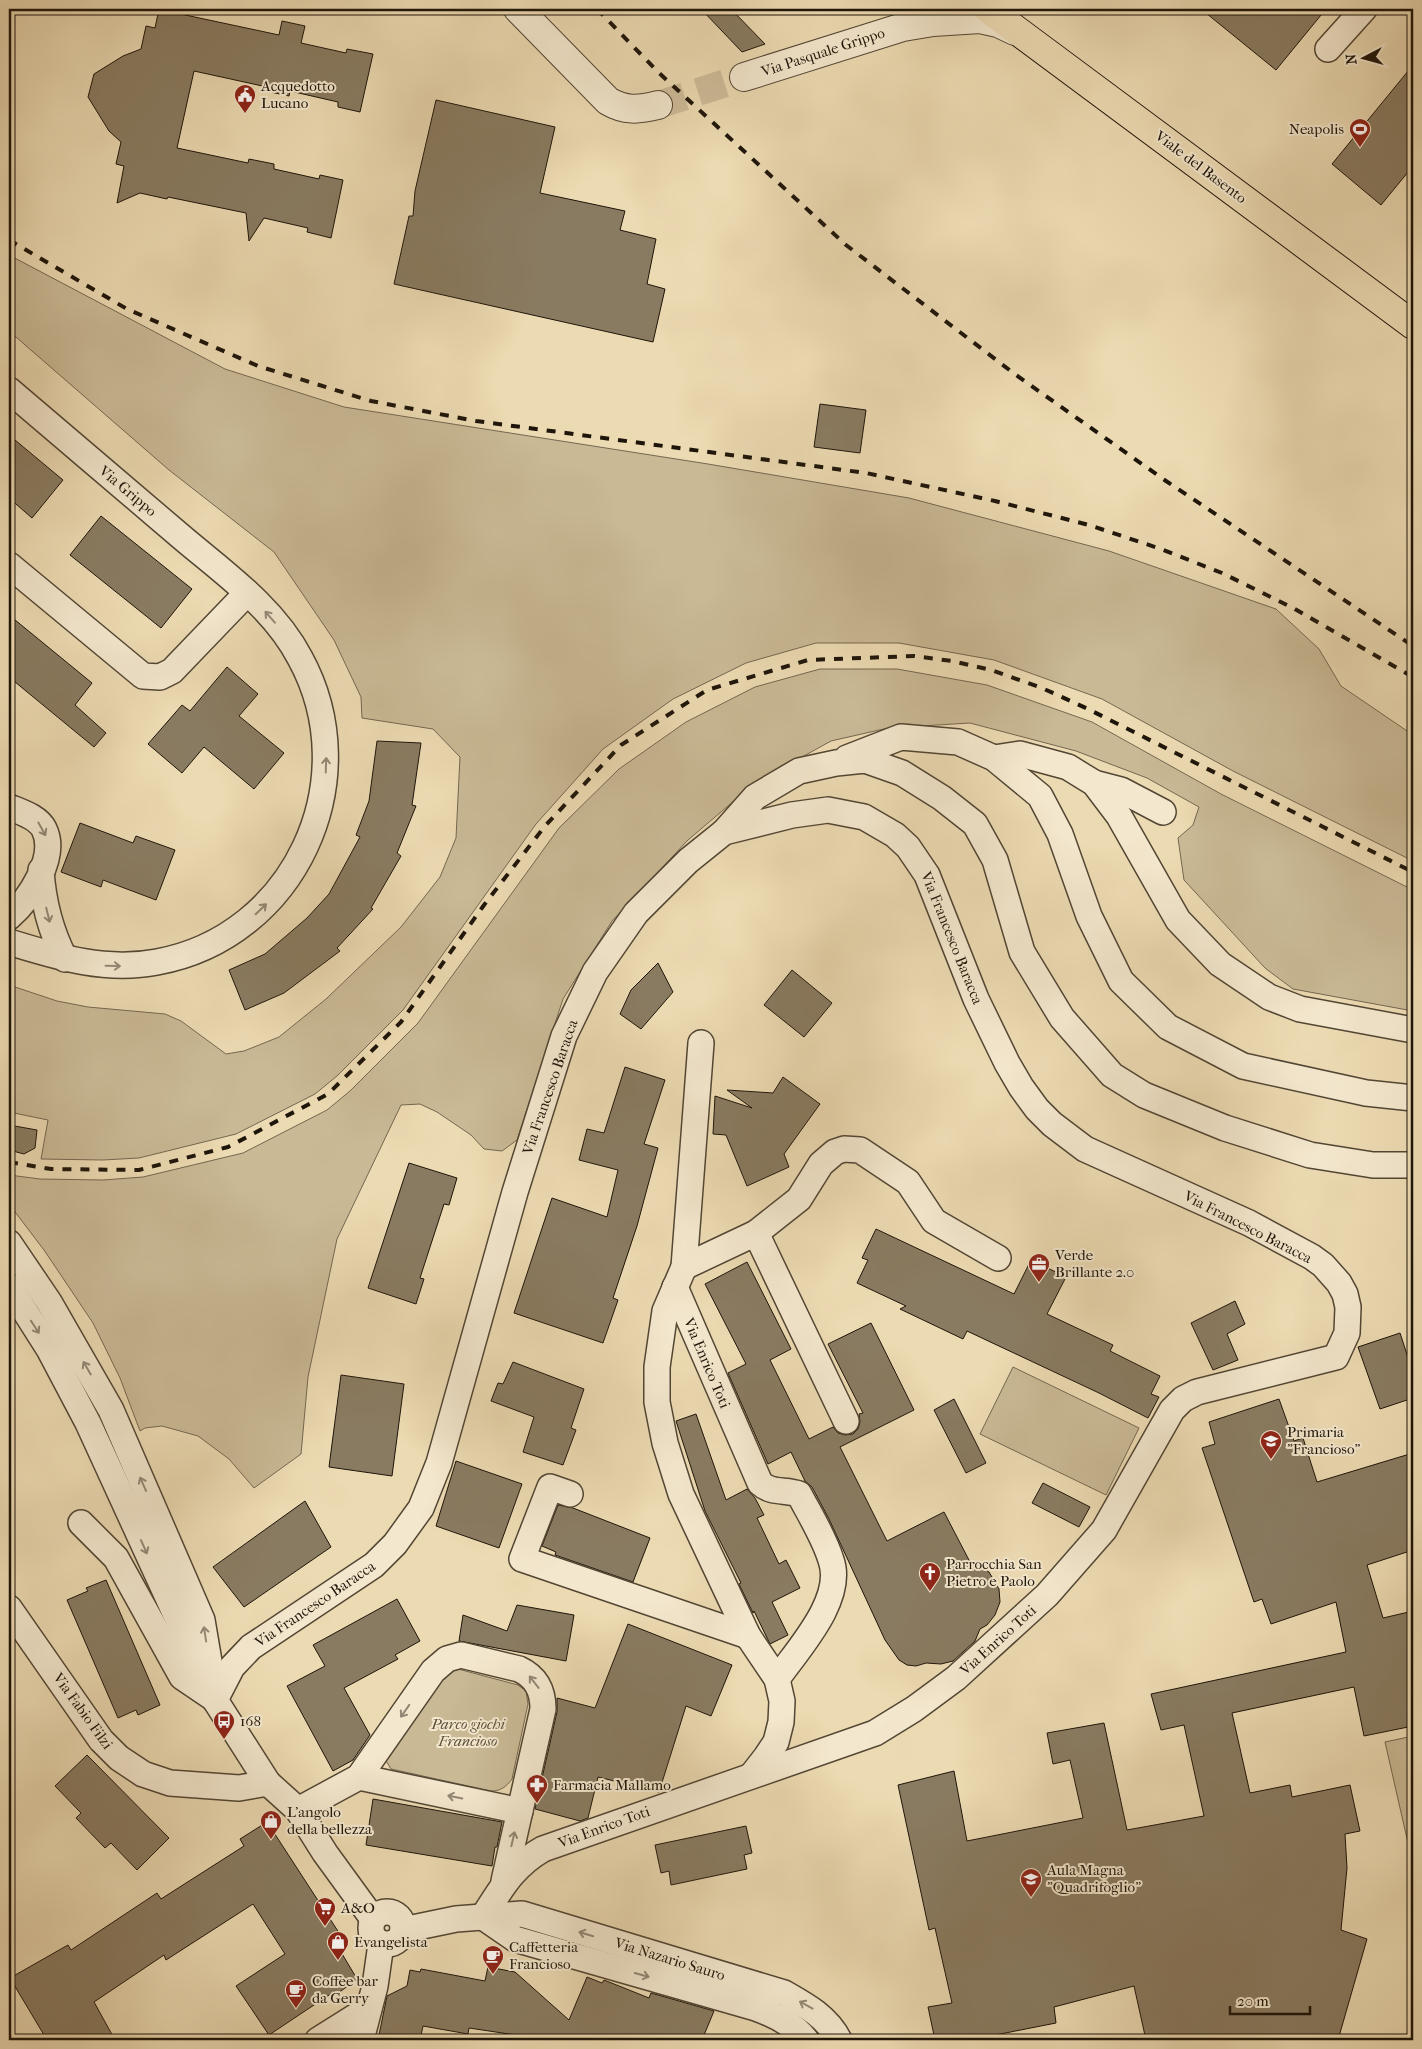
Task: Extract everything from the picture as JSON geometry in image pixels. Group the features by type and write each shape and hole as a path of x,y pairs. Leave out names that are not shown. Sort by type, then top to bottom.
{"main road":[{"name":"Viale del Basento","path":"988,9 1413,325"}],"street":[{"path":"518,9 608,100 625,109 640,110 658,105"},
{"path":"1328,49 1364,9"},
{"name":"Via Pasquale Grippo","path":"744,77 910,18 962,14 998,23 1024,35"},
{"name":"Via Grippo","path":"9,390 247,593"},
{"path":"9,565 143,676 160,676 172,670 247,593 285,634 300,657 312,682 325,736 326,763 324,791 318,818 295,868 260,911 237,929 212,944 158,962 130,966 108,966 65,959 9,942"},
{"path":"836,763 901,737 958,742 994,758 1040,796 1060,834 1089,916 1121,981 1168,1027 1243,1066 1366,1093 1413,1098"},
{"path":"994,758 1020,754 1068,767 1094,784 1118,816 1178,920 1220,964 1269,997 1300,1009 1413,1030"},
{"path":"724,832 755,797 799,771 836,763 865,760 902,773 942,798 975,824 995,860 1022,952 1062,1018 1112,1075 1153,1099 1225,1128 1310,1155 1373,1166 1413,1165"},
{"path":"1094,784 1121,790 1163,812"},
{"path":"9,807 37,820 44,828 48,848 29,897 9,917"},
{"name":"Via Francesco Baracca","path":"215,1700 232,1667 251,1647 374,1565 395,1544 421,1508 439,1463 515,1192 564,1036 595,972 636,913 688,862 724,832 800,813 828,810 864,817 895,835 908,847 927,876 980,1007 1007,1063 1037,1109 1052,1124 1085,1149 1249,1223 1312,1257 1323,1265 1339,1283 1345,1294 1348,1306 1347,1333 1336,1357"},
{"path":"41,869 47,913 65,959"},
{"name":"Via Enrico Toti","path":"701,1043 679,1277 665,1311 657,1367 657,1402 665,1443 681,1494 748,1636 777,1679 782,1701 781,1722 776,1742 752,1775"},
{"path":"679,1277 756,1233 799,1198 821,1164 829,1156 844,1148 860,1150 908,1182 934,1221 998,1258"},
{"path":"756,1233 846,1421"},
{"path":"9,1243 49,1302 111,1410 202,1620 215,1700"},
{"name":"Via Enrico Toti","path":"679,1277 760,1483 767,1489 779,1492 792,1491 799,1494 832,1560 834,1588 828,1603 777,1679"},
{"path":"9,1286 49,1349 88,1422 215,1700 268,1783 298,1810 325,1853 373,1919"},
{"name":"Via Enrico Toti","path":"483,1917 518,1867 529,1857 543,1849 875,1733 914,1709 956,1678 1047,1595 1104,1530 1172,1410 1183,1399 1196,1392 1336,1357"},
{"path":"570,1494 550,1487 522,1559 748,1636"},
{"path":"81,1523 116,1558 182,1677 215,1700"},
{"name":"Via Fabio Filzi","path":"9,1608 101,1740 127,1763 143,1774 170,1783 239,1788 268,1783"},
{"path":"298,1810 360,1777 433,1671 447,1659 461,1655 519,1669 533,1678 541,1692 543,1709 503,1886"},
{"path":"360,1777 520,1811"},
{"path":"392,1912 399,1916 403,1930 401,1937 395,1943 388,1945 374,1940 370,1926 378,1914 392,1912"},
{"name":"Via Nazario Sauro","path":"403,1930 456,1919 522,1914 784,1993 814,2010 833,2028 839,2040"},
{"name":"Via Nazario Sauro","path":"483,1917 515,1939 775,2015 791,2025 806,2040"},
{"path":"361,2040 375,1986 381,1944"},
{"path":"318,2040 369,2008"}],"green space":[{"path":"9,255 225,369 344,407 708,464 909,498 1109,551 1276,609 1319,649 1341,686 1413,735 1413,861 1233,771 1102,699 994,660 899,643 816,643 746,663 673,699 603,749 536,824 403,1010 337,1076 315,1094 236,1134 139,1158 103,1160 41,1159 48,1120 9,1112 9,985 57,1001 88,1007 165,1014 181,1021 226,1054 244,1051 279,1037 326,999 401,927 440,877 456,838 460,757 433,729 362,718 361,697 334,640 274,552 169,470 9,331"},
{"path":"820,669 897,669 987,685 1092,722 1221,794 1413,890 1413,1011 1293,989 1265,968 1184,880 1178,838 1193,825 1199,807 1147,778 1076,751 970,723 888,728 831,741 755,783 688,840 612,921 563,999 517,1140 502,1151 484,1149 471,1135 437,1112 420,1104 401,1105 337,1239 308,1377 301,1454 254,1488 229,1459 198,1436 162,1426 145,1428 140,1431 120,1378 93,1323 44,1250 9,1204 9,1175 40,1179 103,1180 143,1177 243,1153 327,1110 350,1091 418,1023 559,828 619,769 686,722 755,687"},
{"path":"1013,1367 1139,1428 1106,1495 980,1434"},
{"name":"Parco giochi Francioso","path":"458,1669 518,1685 526,1691 528,1704 512,1779 505,1786 495,1791 391,1769 385,1759 443,1675"},
{"path":"1413,1736 1413,1865 1385,1742"}],"building":[{"path":"159,9 175,9 176,13 279,35 282,21 305,26 301,43 346,53 347,49 373,54 360,112 338,107 338,102 290,91 289,96 266,91 267,87 194,71 177,148 248,163 249,159 274,164 274,169 319,179 320,175 343,180 331,238 307,232 308,228 264,218 249,241 246,213 140,193 117,203 124,166 116,164 121,142 109,131 88,97 94,74 123,56 141,49 146,26 155,28"},
{"path":"701,9 731,9 765,44 742,52"},
{"path":"1201,9 1326,9 1276,70"},
{"path":"1413,65 1413,166 1381,205 1332,164"},
{"path":"436,100 555,127 540,193 625,211 620,230 656,239 647,284 665,289 653,342 394,284 409,216 413,216 415,191"},
{"path":"820,404 866,410 860,453 814,447"},
{"path":"9,435 63,480 32,518 9,498"},
{"path":"101,516 192,589 161,628 70,555"},
{"path":"9,615 92,683 75,705 106,733 94,747 9,677"},
{"path":"227,667 258,694 239,716 284,753 254,789 204,747 182,773 148,744 182,705 190,711"},
{"path":"377,741 421,743 412,805 416,806 397,853 401,856 371,908 373,909 337,948 340,951 284,993 245,1010 229,970 265,954 307,918 329,894 360,837 356,835 369,801"},
{"path":"80,823 133,843 136,836 175,850 156,900 103,880 101,887 61,872"},
{"path":"658,963 673,992 641,1029 620,1014 631,990"},
{"path":"792,970 832,1003 804,1037 764,1005"},
{"path":"625,1067 665,1080 644,1144 658,1148 637,1226 613,1298 618,1300 603,1343 514,1313 552,1198 607,1217 618,1170 579,1160 587,1129 604,1133"},
{"path":"783,1077 820,1104 784,1154 789,1167 747,1186 726,1135 713,1134 715,1096 752,1108 727,1090 773,1093"},
{"path":"9,1125 37,1130 35,1148 24,1154 9,1150"},
{"path":"409,1163 457,1178 449,1205 444,1204 420,1278 424,1279 416,1304 368,1288"},
{"path":"876,1229 1014,1294 1031,1260 1066,1277 1047,1314 1113,1345 1110,1351 1160,1376 1151,1394 1159,1397 1148,1418 967,1331 963,1339 900,1309 906,1306 857,1283 868,1260 862,1258"},
{"path":"747,1262 791,1349 770,1360 809,1439 833,1427 838,1433 845,1435 853,1434 858,1429 860,1422 859,1414 863,1413 828,1344 871,1323 914,1410 840,1447 887,1541 944,1512 970,1562 989,1572 999,1589 1000,1602 995,1615 987,1625 980,1629 975,1641 953,1661 941,1664 926,1663 916,1666 907,1665 899,1660 885,1640 829,1519 812,1487 805,1481 791,1452 768,1464 728,1373 746,1364 705,1284"},
{"path":"1235,1301 1245,1324 1227,1334 1238,1360 1213,1370 1191,1323"},
{"path":"1400,1333 1413,1373 1413,1398 1380,1409 1358,1347"},
{"path":"513,1362 584,1389 571,1428 576,1430 563,1465 523,1452 534,1417 491,1401 498,1383 503,1384"},
{"path":"341,1375 404,1384 392,1476 329,1467"},
{"path":"954,1399 986,1463 966,1473 934,1410"},
{"path":"1279,1399 1294,1441 1303,1438 1317,1482 1413,1453 1413,1550 1367,1565 1383,1618 1413,1611 1413,1726 1364,1736 1354,1687 1232,1713 1250,1793 1290,1785 1292,1797 1350,1785 1360,1831 1345,1834 1347,1868 1341,1930 1367,1939 1338,2040 1146,2040 1134,1986 1054,2007 1056,2023 970,2040 935,2040 928,2007 952,2003 935,1928 929,1930 898,1785 954,1771 967,1841 1083,1818 1070,1760 1053,1764 1047,1733 1104,1723 1127,1830 1204,1816 1184,1725 1161,1730 1151,1694 1346,1652 1336,1602 1271,1624 1262,1599 1254,1602 1202,1448 1215,1444 1209,1422"},
{"path":"696,1414 726,1500 747,1489 755,1498 764,1515 757,1518 779,1564 786,1560 800,1588 772,1602 788,1635 770,1644 754,1611 753,1613 739,1584 741,1583 705,1511 676,1421"},
{"path":"456,1461 522,1484 499,1548 436,1526"},
{"path":"1043,1483 1090,1507 1079,1527 1032,1503"},
{"path":"305,1501 331,1547 244,1607 213,1567"},
{"path":"558,1505 573,1508 650,1538 633,1582 555,1555 556,1552 542,1546"},
{"path":"106,1580 160,1705 138,1715 136,1710 118,1718 67,1600 88,1591 86,1588"},
{"path":"397,1599 420,1641 395,1655 398,1659 344,1688 370,1735 353,1760 333,1771 287,1686 325,1666 313,1645"},
{"path":"517,1605 574,1615 566,1661 459,1641 463,1615 507,1631"},
{"path":"628,1624 732,1665 711,1716 686,1706 659,1792 598,1777 588,1818 580,1821 535,1809 557,1712 557,1698 595,1708"},
{"path":"87,1755 169,1838 137,1870 111,1843 105,1848 76,1818 81,1813 55,1786"},
{"path":"373,1799 502,1822 492,1866 366,1845"},
{"path":"267,1822 345,1942 338,1947 357,1979 337,1994 335,1991 269,2035 236,1986 285,1954 253,1904 166,1960 164,1955 94,2002 115,2040 47,2040 10,1978 68,1945 71,1950 157,1893 161,1899 244,1846 240,1839"},
{"path":"746,1826 752,1853 744,1855 747,1869 671,1885 669,1871 661,1873 655,1845"},
{"path":"488,1967 515,1972 569,2020 587,1977 602,1983 604,1980 649,1998 651,1993 714,2011 702,2040 549,2040 469,2028 468,2034 423,2026 420,2040 378,2040 387,1996 407,1986 410,1970 420,1972 421,1969 485,1981"}],"tunnel":[{"path":"658,105 744,77"}],"railway":[{"path":"597,9 658,72 846,245 1016,375 1166,481 1413,646"},
{"path":"9,240 127,309 258,366 371,401 476,421 866,473 995,501 1089,525 1161,549 1222,573 1293,608 1413,677"},
{"path":"9,1162 51,1169 139,1170 228,1147 328,1094 401,1022 484,905 545,826 621,745 707,690 808,660 914,656 952,661 991,670 1042,688 1088,709 1413,872"}],"place":[{"name":"Acquedotto Lucano","path":"245,114"},
{"name":"Neapolis","path":"1360,148"},
{"name":"Verde Brillante 2.0","path":"1039,1283"},
{"name":"Primaria \"Francioso\"","path":"1271,1460"},
{"name":"Parrocchia San Pietro e Paolo","path":"930,1592"},
{"name":"168","path":"224,1740"},
{"name":"Farmacia Mallamo","path":"537,1804"},
{"name":"L'angolo della bellezza","path":"271,1840"},
{"name":"Aula Magna \"Quadrifoglio\"","path":"1031,1898"},
{"name":"A&O","path":"325,1927"},
{"name":"Evangelista","path":"338,1961"},
{"name":"Caffetteria Francioso","path":"493,1975"},
{"name":"Coffee bar da Gerry","path":"296,2009"}]}
